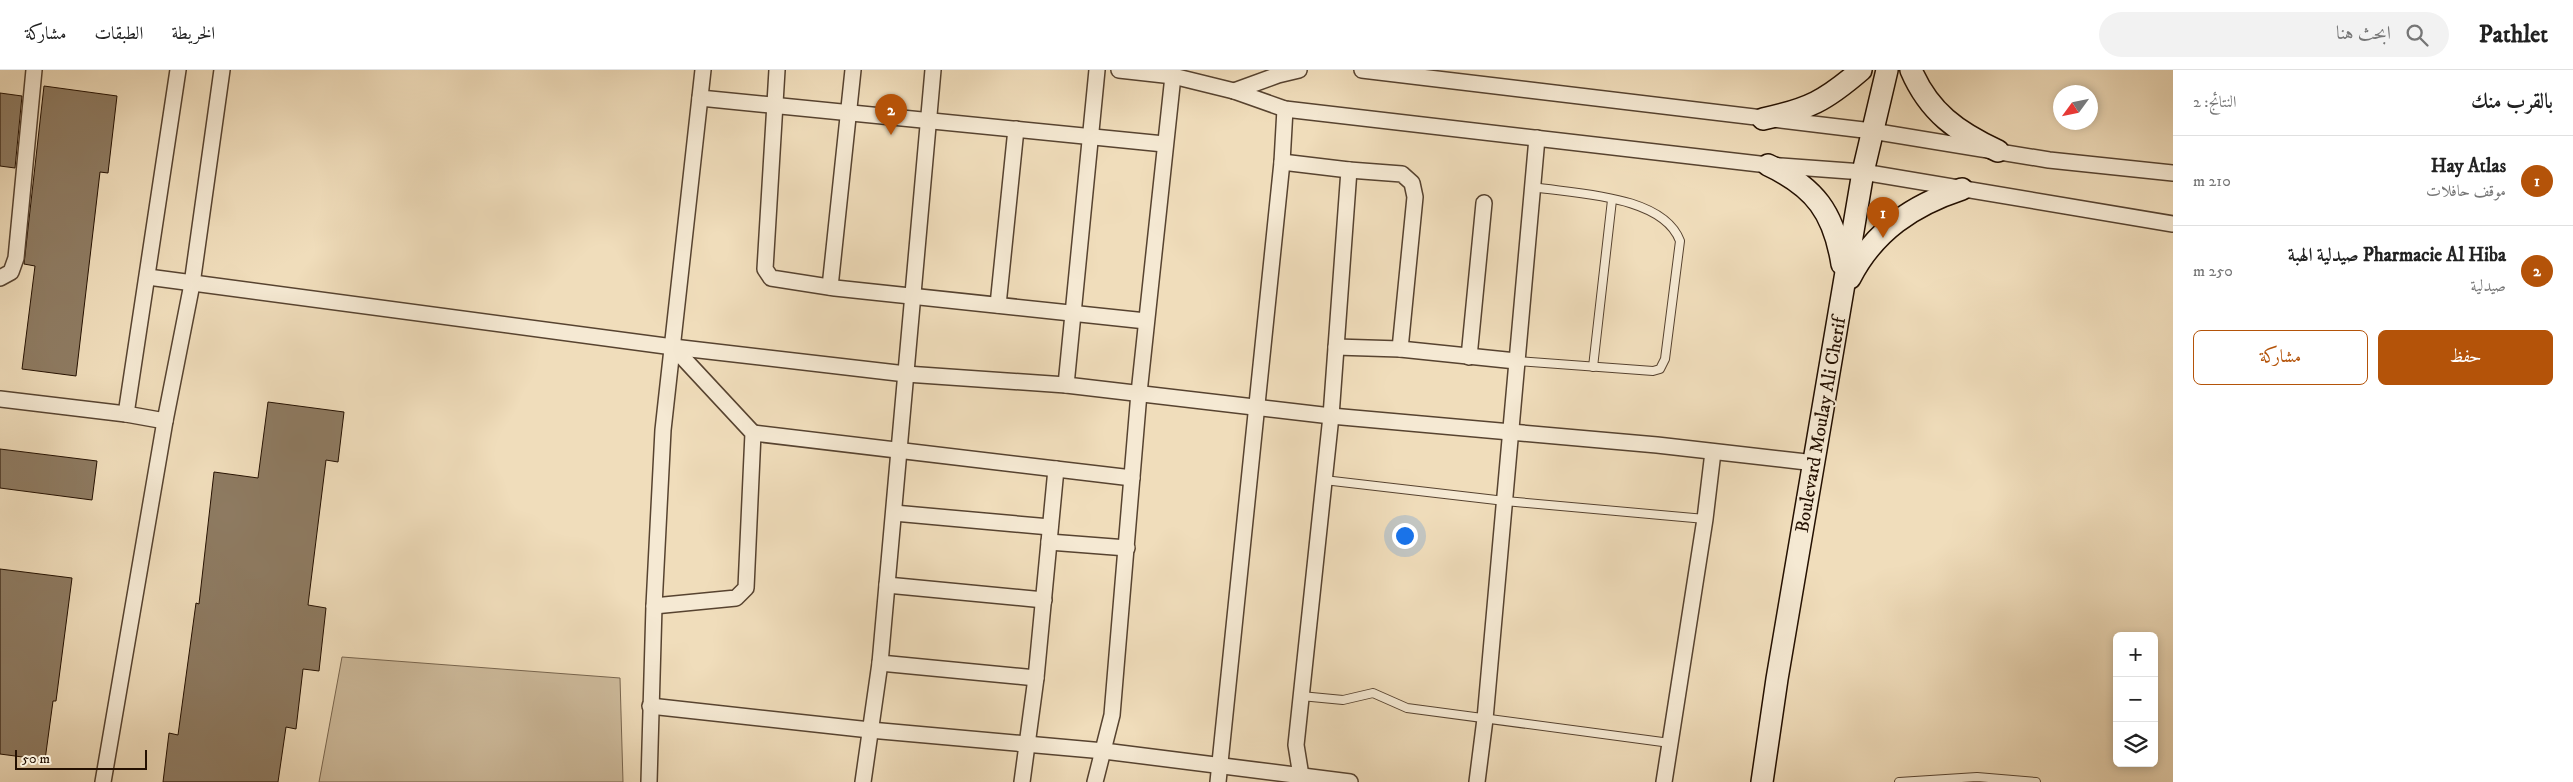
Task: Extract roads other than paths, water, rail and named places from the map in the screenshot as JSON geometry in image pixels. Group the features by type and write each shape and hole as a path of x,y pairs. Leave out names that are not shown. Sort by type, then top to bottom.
{"main road":[{"path":"1763,119 1800,111 1833,94 1862,70"},
{"name":"Boulevard Moulay Ali Cherif","path":"1762,782 1777,680 1863,172 1887,70"},
{"path":"1911,70 1918,87 1939,115 1966,136 1998,151"},
{"path":"1768,166 1792,177 1812,194 1828,215 1839,240 1844,289"},
{"path":"1844,289 1862,258 1891,225 1921,206 1962,190"}],"street":[{"path":"0,278 11,272 16,258 34,70"},
{"path":"126,414 178,70"},
{"path":"102,782 165,421 192,284 222,70"},
{"path":"649,782 650,706 663,430 702,70"},
{"path":"777,70 766,269 771,278 777,281 1146,321"},
{"path":"830,287 853,70"},
{"path":"863,782 880,663 933,70"},
{"path":"1066,385 1097,70"},
{"path":"1119,70 1173,76 1234,91 1285,108 1768,166 1863,172 2173,224"},
{"path":"1234,91 1278,75 1300,70"},
{"path":"1362,70 1872,131 2049,160 2173,173"},
{"path":"1095,782 1112,714 1127,548 1138,393 1173,76"},
{"path":"700,98 1164,144"},
{"path":"1218,782 1255,408 1282,162 1285,108"},
{"path":"998,305 1016,129"},
{"path":"1477,782 1485,719 1537,138"},
{"path":"1282,162 1402,174 1412,183 1415,197 1400,350"},
{"path":"1301,779 1296,745 1331,416 1348,170"},
{"path":"1469,357 1484,204"},
{"path":"148,276 192,284 673,347 906,374 1066,385 1331,416 1815,463"},
{"path":"673,347 753,432 1132,478"},
{"path":"1336,347 1400,350 1516,361"},
{"path":"0,399 126,414 165,421"},
{"path":"654,606 736,598 746,588 753,432"},
{"path":"1664,782 1705,519 1713,452"},
{"path":"1022,782 1036,678 1056,469"},
{"path":"894,512 1127,548"},
{"path":"887,585 1044,600"},
{"path":"880,663 1036,678"},
{"path":"650,706 870,730 1104,751 1301,779 1350,782"}],"lane":[{"path":"1516,361 1653,371 1660,369 1665,359 1680,241 1676,231 1666,219 1638,204 1533,187"},
{"path":"1592,366 1612,200"},
{"path":"1324,480 1505,501 1705,519"},
{"path":"1301,696 1343,700 1373,693 1407,708 1670,743"},
{"path":"1898,782 1977,777 2036,782"}],"place":[{"name":"Pharmacie Al Hiba صيدلية الهبة","path":"891,135"},
{"name":"Hay Atlas","path":"1883,238"}]}
